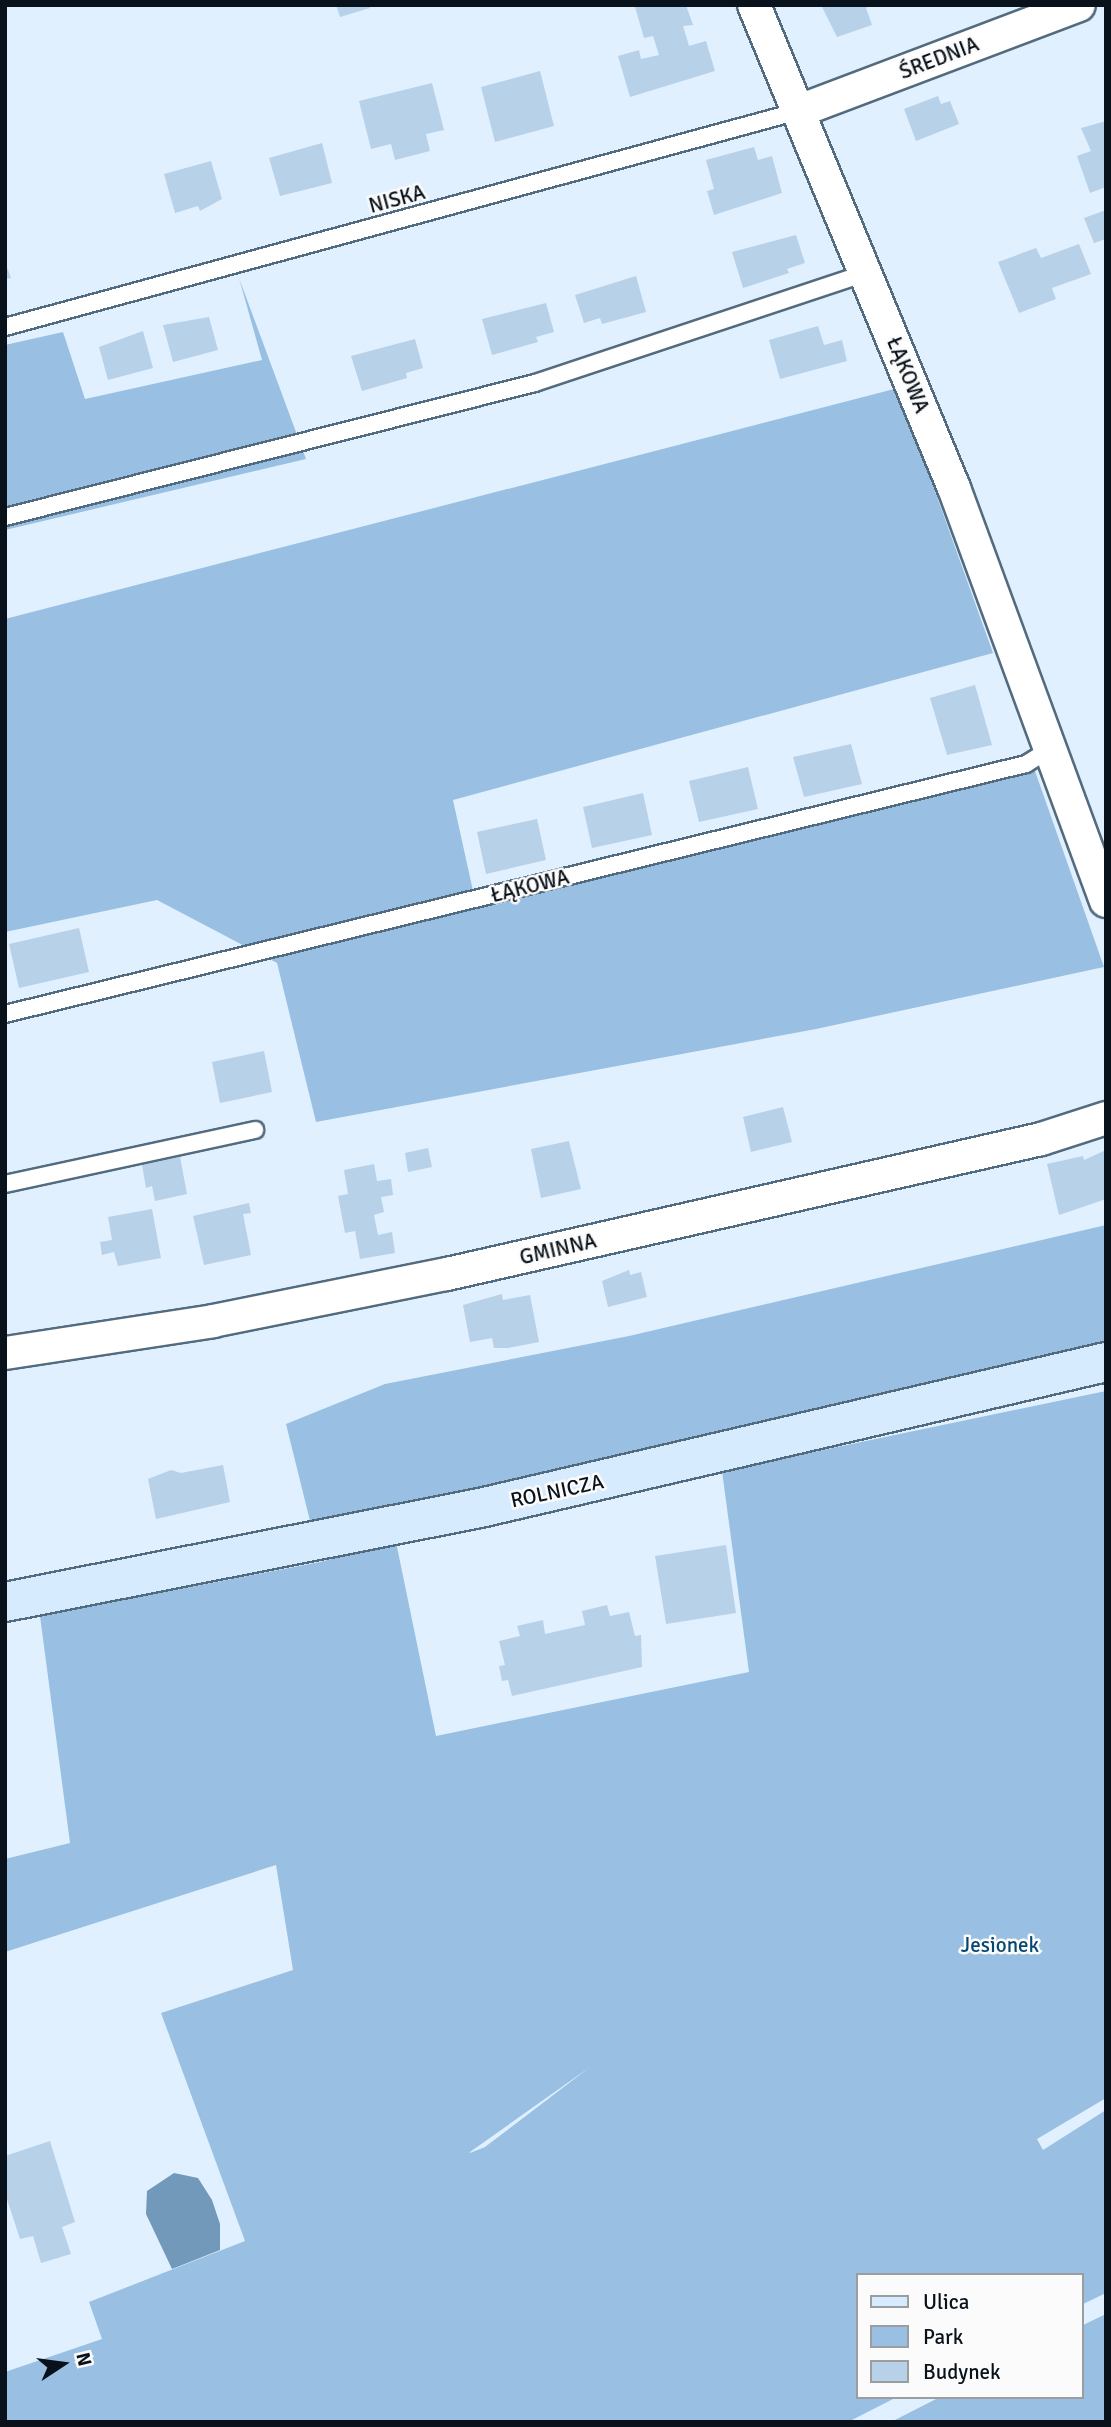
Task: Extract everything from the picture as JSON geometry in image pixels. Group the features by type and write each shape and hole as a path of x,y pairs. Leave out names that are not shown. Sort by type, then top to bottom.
{"street":[{"name":"ŁĄKOWA","path":"754,5 954,488 1105,894"},
{"name":"ŚREDNIA","path":"799,111 1079,5"},
{"name":"GMINNA","path":"5,1353 213,1321 447,1274 1041,1139 1106,1118"},
{"name":"ROLNICZA","path":"5,1602 507,1502 1106,1362"}],"lane":[{"name":"NISKA","path":"5,327 799,111"},
{"path":"5,517 535,383 866,274"},
{"name":"ŁĄKOWA","path":"5,1014 1026,764 1050,749"},
{"path":"5,1184 254,1130"}],"green space":[{"path":"239,278 306,459 5,530 5,345 63,332 85,399 262,360"},
{"path":"898,388 993,653 453,800 477,909 1035,771 1104,967 816,1029 316,1122 277,963 157,900 5,932 5,619"},
{"path":"1106,1225 1106,1346 525,1482 311,1525 286,1424 385,1384 629,1336"},
{"name":"Jesionek","path":"1106,1391 1106,2098 1037,2139 1043,2150 1106,2110 1106,2293 1083,2304 1083,2273 856,2273 856,2399 893,2399 848,2422 5,2422 5,2372 102,2339 89,2302 245,2241 161,2013 293,1970 276,1865 5,1952 5,1859 70,1843 40,1616 320,1562 396,1542 436,1736 749,1672 722,1471","holes":["590,2067 485,2147 470,2152"]},
{"path":"1106,2314 1106,2422 891,2422 936,2399 1083,2399 1083,2325"}],"shaded area":[{"path":"174,2173 198,2178 212,2200 220,2224 220,2250 172,2269 146,2214 147,2191"}],"building":[{"path":"336,5 369,5 370,8 340,17"},
{"path":"686,5 693,25 683,26 689,46 706,41 715,71 630,97 618,56 639,50 641,59 659,55 653,36 644,38 635,7"},
{"path":"821,5 871,5 866,8 872,25 837,37"},
{"path":"540,71 554,126 495,142 481,87"},
{"path":"432,83 444,130 426,134 430,151 395,160 391,144 371,149 359,101"},
{"path":"938,96 941,104 950,101 959,124 916,141 904,109"},
{"path":"1106,121 1106,187 1090,193 1077,156 1091,151 1081,128"},
{"path":"322,143 332,183 280,196 269,158"},
{"path":"754,147 758,160 772,156 782,193 714,215 707,191 714,189 706,160"},
{"path":"211,161 222,199 200,211 198,206 175,213 164,174"},
{"path":"1106,210 1106,239 1094,243 1084,218"},
{"path":"796,235 805,263 787,269 789,273 743,288 732,252"},
{"path":"1079,244 1091,274 1052,288 1056,299 1019,313 998,262 1036,248 1041,258"},
{"path":"5,262 11,278 5,279"},
{"path":"636,276 646,312 602,324 600,318 584,323 575,295"},
{"path":"546,303 554,332 536,337 538,342 492,355 482,319"},
{"path":"209,317 218,350 173,362 163,325"},
{"path":"818,326 824,345 842,340 847,361 780,379 769,340"},
{"path":"143,331 153,368 108,380 99,347"},
{"path":"415,339 423,368 406,373 407,378 362,391 351,356"},
{"path":"975,685 992,745 947,755 930,698"},
{"path":"851,744 862,784 804,797 793,757"},
{"path":"748,767 758,809 699,822 689,781"},
{"path":"643,793 652,835 592,848 583,807"},
{"path":"537,819 546,860 486,874 477,832"},
{"path":"79,928 89,972 19,988 9,944"},
{"path":"264,1051 272,1092 220,1103 212,1062"},
{"path":"783,1107 792,1142 751,1152 743,1117"},
{"path":"569,1141 581,1189 541,1198 531,1149"},
{"path":"428,1148 432,1167 408,1172 405,1153"},
{"path":"1106,1150 1106,1199 1059,1215 1047,1164 1083,1156 1084,1160"},
{"path":"180,1157 187,1194 155,1201 152,1186 146,1188 142,1165"},
{"path":"374,1164 377,1181 391,1179 393,1195 381,1197 384,1212 374,1215 378,1235 392,1232 395,1253 360,1259 355,1231 345,1233 338,1196 348,1194 344,1170"},
{"path":"249,1203 251,1213 243,1214 251,1255 204,1265 193,1216"},
{"path":"152,1209 161,1258 118,1266 114,1252 102,1255 100,1242 112,1240 108,1217"},
{"path":"629,1270 630,1275 641,1272 647,1297 608,1307 602,1281"},
{"path":"502,1294 503,1300 530,1295 539,1342 494,1348 492,1338 470,1342 463,1305"},
{"path":"223,1465 230,1502 156,1519 148,1479 171,1470 181,1473"},
{"path":"726,1545 736,1613 666,1624 655,1556"},
{"path":"607,1605 610,1616 629,1612 635,1636 641,1635 642,1667 512,1696 508,1680 502,1681 499,1666 505,1665 499,1641 520,1636 517,1626 543,1620 545,1634 585,1625 582,1611"},
{"path":"50,2141 75,2222 62,2227 71,2254 41,2263 33,2236 20,2239 5,2193 5,2156"}]}
